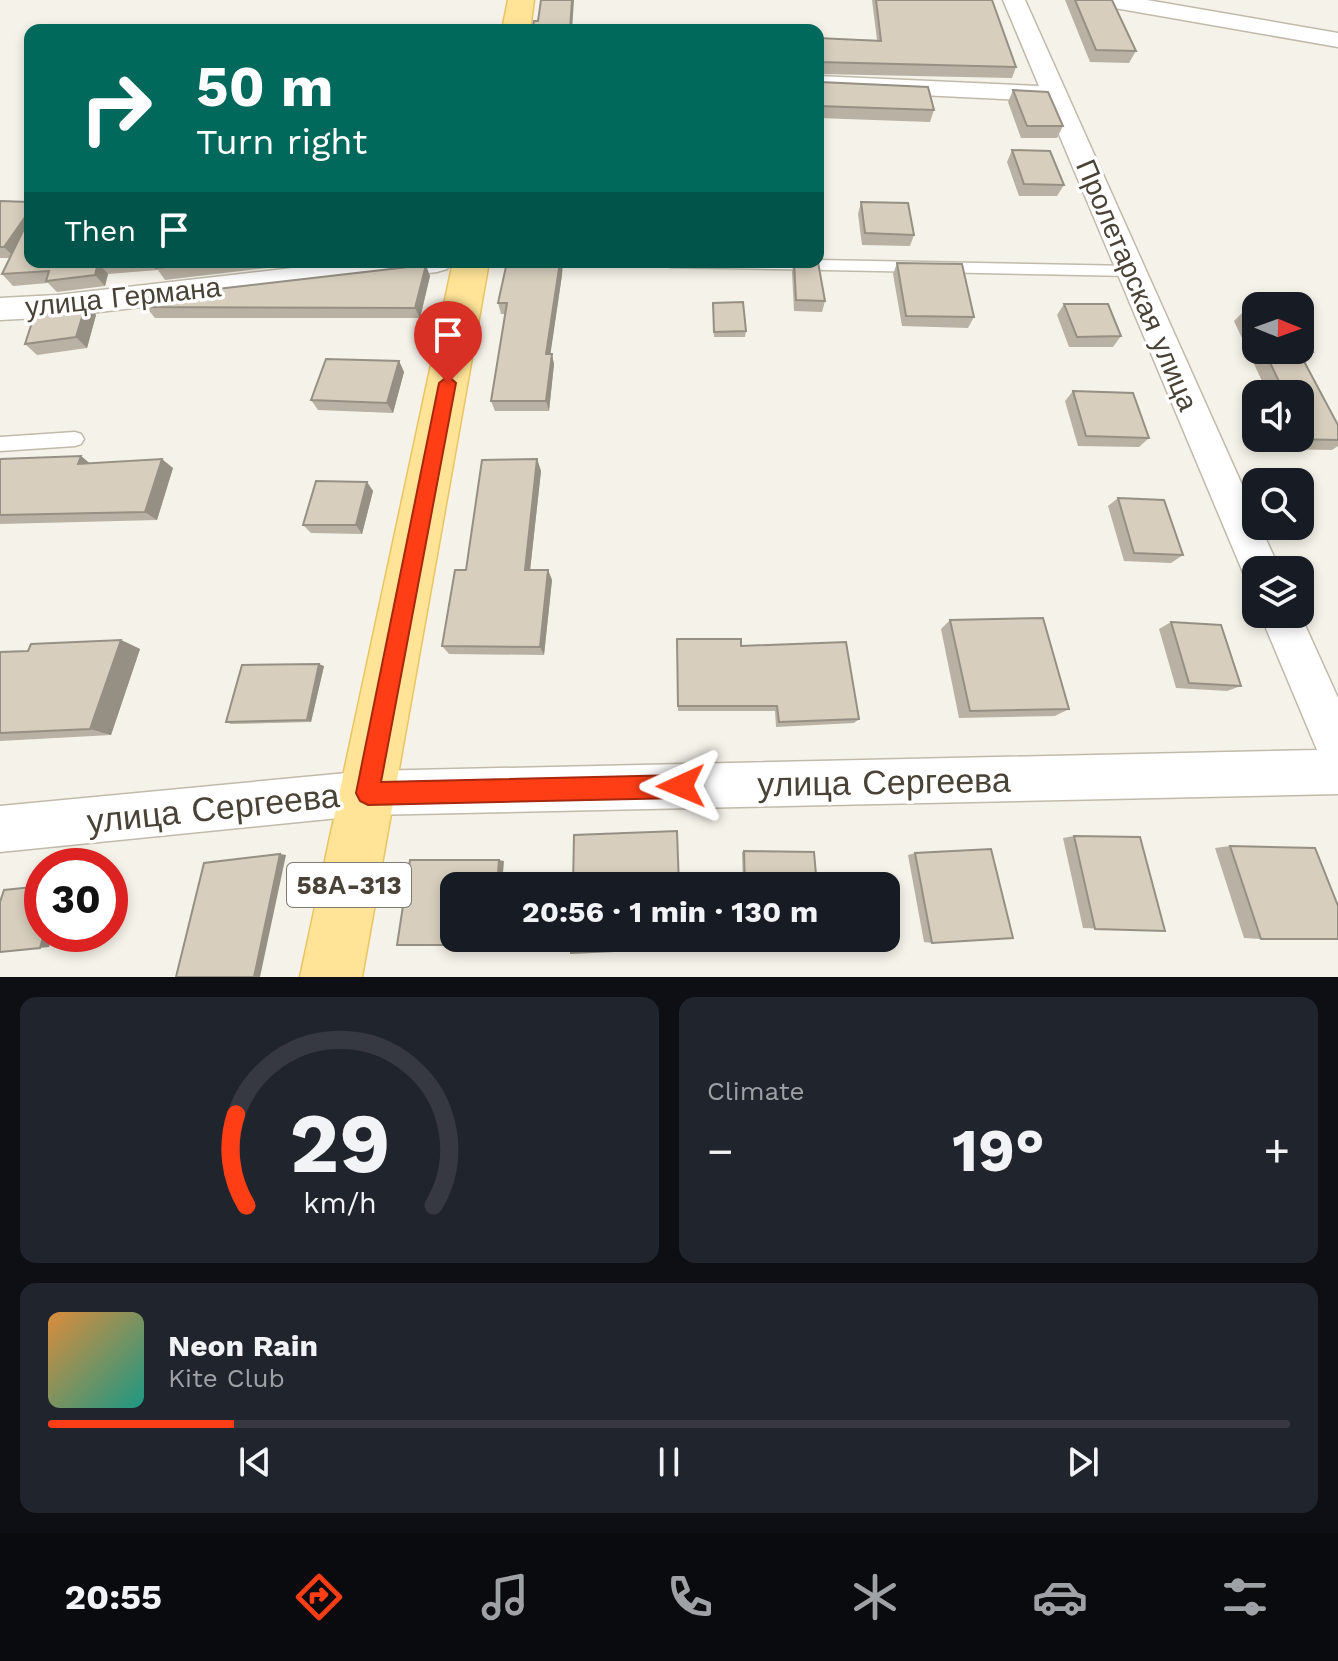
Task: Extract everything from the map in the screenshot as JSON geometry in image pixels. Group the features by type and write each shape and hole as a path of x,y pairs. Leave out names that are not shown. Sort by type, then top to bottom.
{"main road":[{"path":"517,24 521,0"},
{"name":"58А-313","path":"331,977 470,268"}],"street":[{"name":"Пролетарская улица","path":"1014,0 1255,556"},
{"path":"1109,0 1338,40"},
{"path":"824,83 1055,94"},
{"name":"улица Германа","path":"0,309 57,306 385,268"},
{"path":"1286,628 1338,748"},
{"name":"улица Сергеева","path":"0,829 368,793 1338,772"}],"lane":[{"path":"824,265 1132,271"},
{"path":"0,444 75,439"}],"building":[{"path":"541,0 572,0 570,24 533,24 538,21"},
{"path":"876,0 992,0 1016,67 824,62 824,38 881,41"},
{"path":"1075,0 1112,0 1136,51 1096,50"},
{"path":"824,82 928,87 934,110 824,106"},
{"path":"1013,90 1048,92 1063,126 1027,126"},
{"path":"1012,150 1050,151 1064,185 1024,184"},
{"path":"0,201 24,202 24,219 4,247 0,247"},
{"path":"861,202 908,203 914,235 865,233"},
{"path":"23,231 24,268 97,268 95,275 46,281 49,271 2,274"},
{"path":"897,263 962,264 974,317 906,316"},
{"path":"400,268 425,268 415,308 146,307 148,297"},
{"path":"506,268 559,268 546,354 552,354 546,401 491,401 507,303 498,303"},
{"path":"794,268 819,268 825,301 796,300"},
{"path":"743,302 746,331 714,332 713,303"},
{"path":"86,304 76,337 25,344 36,310"},
{"path":"1064,304 1108,304 1121,336 1077,337"},
{"path":"326,359 399,361 387,403 311,400"},
{"path":"1271,364 1305,364 1314,380 1278,380"},
{"path":"1314,380 1338,425 1338,440 1314,439"},
{"path":"1073,391 1133,393 1149,438 1086,436"},
{"path":"81,456 78,464 162,459 145,512 0,515 0,459"},
{"path":"537,459 525,570 548,570 540,647 442,646 455,570 466,570 482,460"},
{"path":"316,481 367,482 356,525 303,525"},
{"path":"1118,498 1164,500 1183,555 1134,553"},
{"path":"1043,618 1069,709 970,711 950,620"},
{"path":"1171,622 1221,625 1241,686 1189,683"},
{"path":"677,639 741,639 741,646 846,642 859,719 779,722 777,706 678,706"},
{"path":"121,640 90,729 0,733 0,652 28,651 31,644"},
{"path":"319,664 307,720 226,722 242,665"},
{"path":"677,831 678,872 573,872 574,835"},
{"path":"1074,836 1140,837 1165,931 1095,929"},
{"path":"1230,846 1315,848 1338,906 1338,939 1261,939"},
{"path":"991,849 1013,938 932,943 915,853"},
{"path":"744,851 814,852 816,872 745,872"},
{"path":"280,854 254,977 176,977 204,863"},
{"path":"410,860 499,860 498,872 440,872 440,945 397,945"},
{"path":"24,888 24,950 0,952 0,902 4,890"}],"route":[{"path":"448,383 368,793 681,786"}]}
